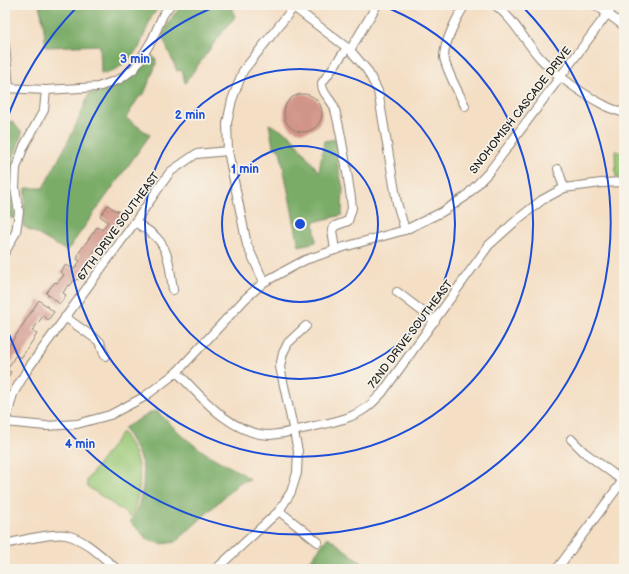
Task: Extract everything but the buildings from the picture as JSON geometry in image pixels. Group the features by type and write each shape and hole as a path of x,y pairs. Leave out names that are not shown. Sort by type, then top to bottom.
{"street":[{"path":"5,46 7,87 46,90 98,87 120,79 135,68 152,40 163,15 170,5"},
{"path":"335,250 332,230 335,226 348,221 352,208 340,127 334,105 322,91 322,83 349,49 377,5"},
{"path":"465,5 456,19 444,57 465,106"},
{"path":"495,5 512,22 541,59 561,76 604,106 624,113"},
{"path":"596,5 624,26"},
{"name":"SNOHOMISH CASCADE DRIVE","path":"5,423 46,426 77,424 110,415 144,397 177,372 245,299 264,282 305,260 405,230 442,212 465,197 489,172 614,5"},
{"path":"264,282 247,245 228,151 226,123 232,100 243,71 292,6 349,49 367,70 378,91 397,202 405,230"},
{"path":"5,252 16,232 19,212 15,188 16,168 24,146 44,110 46,90"},
{"name":"67TH DRIVE SOUTHEAST","path":"5,423 14,394 27,370 170,172 196,154 228,151"},
{"path":"558,169 564,188"},
{"name":"72ND DRIVE SOUTHEAST","path":"177,372 234,425 250,433 271,435 349,418 367,407 382,393 489,245 518,218 542,200 564,188 601,183 624,182"},
{"path":"135,222 155,236 163,246 168,256 173,290"},
{"path":"397,292 434,320"},
{"path":"65,317 100,342 105,356"},
{"path":"216,569 279,511 291,492 297,473 298,451 280,367 283,353 288,343 306,326"},
{"path":"557,569 623,480 584,452 571,439"},
{"path":"279,511 318,542"},
{"path":"5,544 65,534 83,542 117,569"}],"green space":[{"path":"39,5 160,5 151,18 139,48 118,68 105,74 101,73 100,45 46,47 43,21"},
{"path":"182,5 231,5 235,17 185,83 182,70 177,71 162,36 172,17"},
{"path":"150,54 156,59 156,65 144,94 139,97 126,118 150,135 67,251 23,226 26,188 43,188 74,130 89,94 118,86 137,70"},
{"path":"12,121 22,133 13,159 10,192 15,218 5,218 5,124"},
{"path":"269,124 290,135 319,172 324,141 336,139 337,162 343,188 342,215 314,222 316,242 299,246 280,151 273,146"},
{"path":"615,150 624,154 624,178 616,177"},
{"path":"157,411 198,448 250,479 239,483 176,542 161,544 147,539 130,522 140,499 143,474 140,458 124,428 152,412"},
{"path":"122,432 138,463 138,494 131,517 87,486 87,480"},
{"path":"328,537 370,569 304,569"}]}
